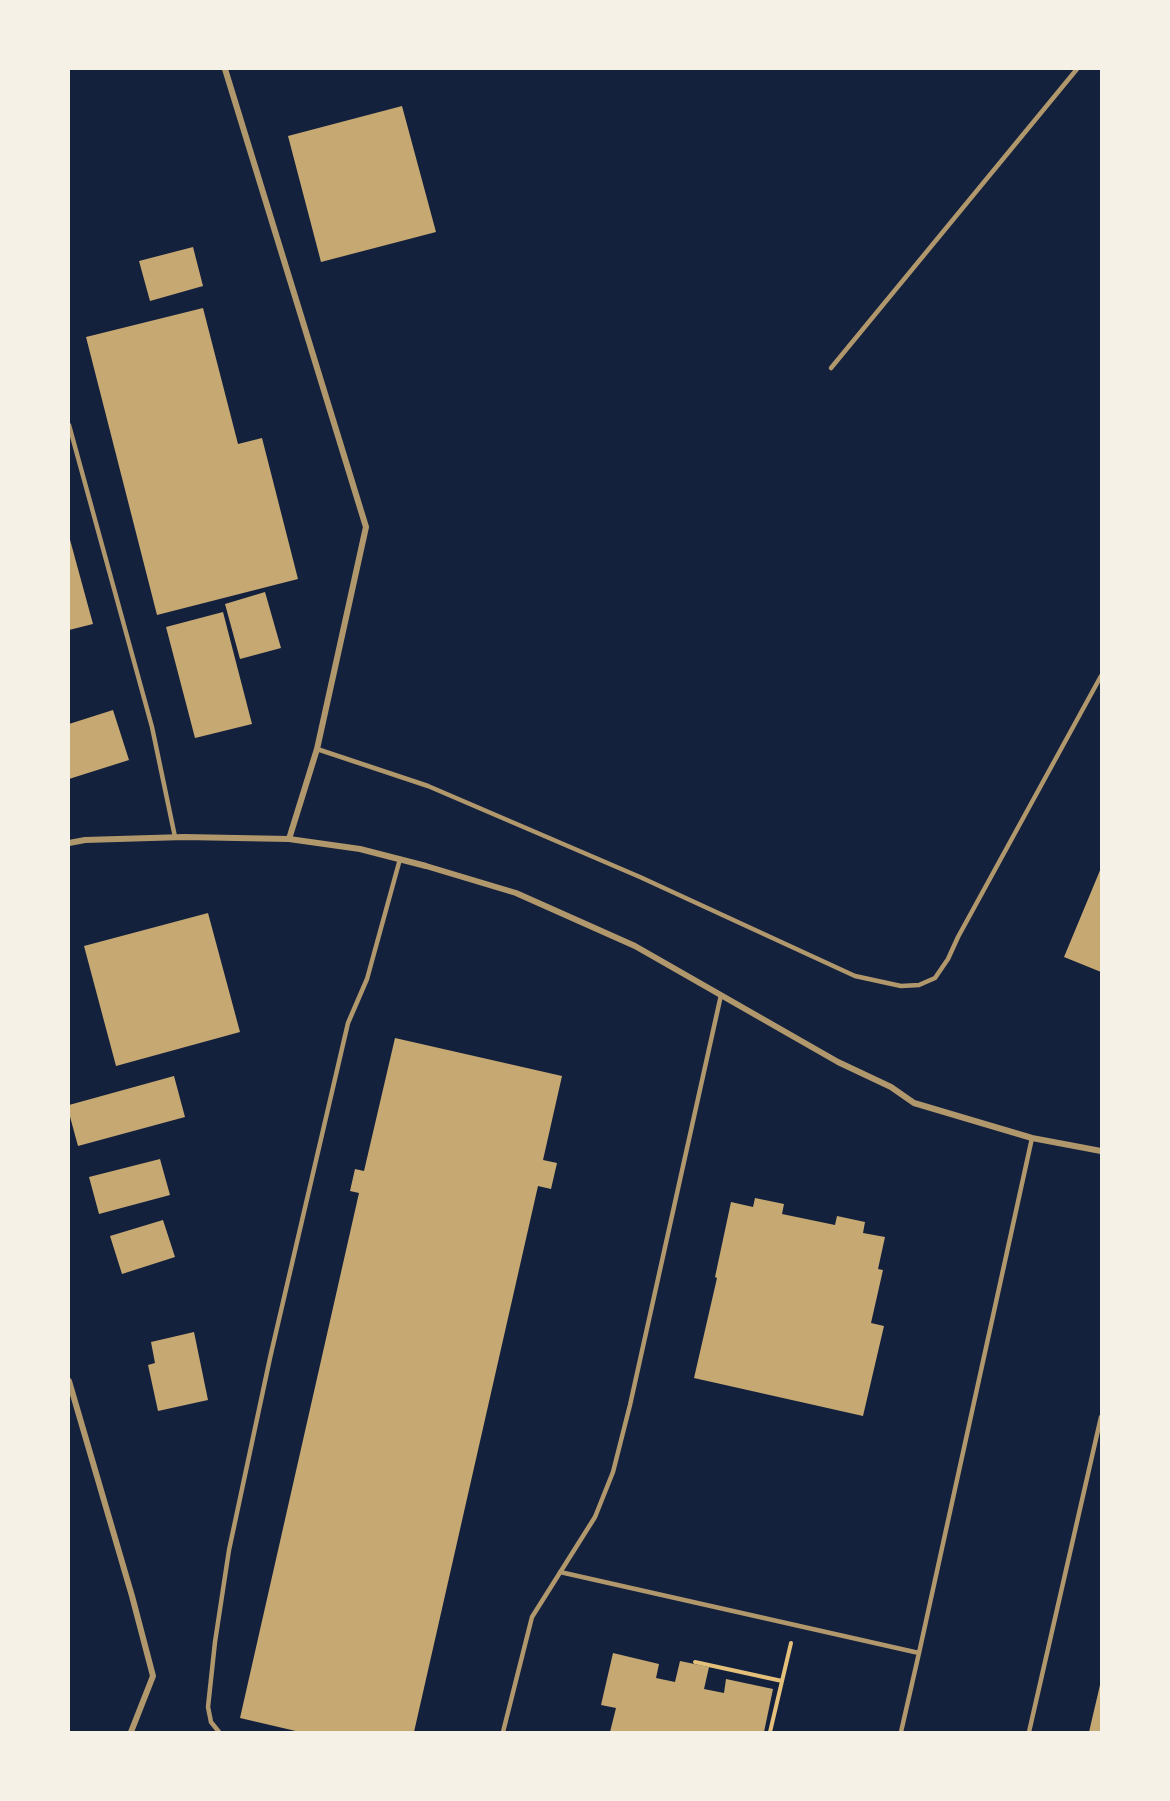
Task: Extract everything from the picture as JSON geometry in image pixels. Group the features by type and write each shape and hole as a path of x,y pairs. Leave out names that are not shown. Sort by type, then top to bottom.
{"street":[{"path":"225,69 366,527 317,748 289,840"},
{"path":"69,843 85,840 176,837 289,840 360,849 516,893 635,946 838,1062 891,1087 914,1103 1032,1138 1101,1151"},
{"path":"69,1381 153,1676 131,1732"}],"lane":[{"path":"831,368 1077,69"},
{"path":"69,425 152,727 176,837"},
{"path":"317,748 428,786 640,877 855,976 901,986 919,985 935,978 948,959 1101,676"},
{"path":"219,1732 211,1722 208,1707 229,1550 270,1358 348,1023 367,979 400,859"},
{"path":"503,1732 532,1617 595,1517 613,1472 722,995"},
{"path":"901,1732 1032,1138"},
{"path":"1029,1732 1101,1417"},
{"path":"560,1572 919,1653"}],"path":[{"path":"770,1732 796,1624"},
{"path":"694,1662 782,1681"}],"building":[{"path":"402,106 436,232 321,262 288,136"},
{"path":"193,247 203,286 150,301 139,261"},
{"path":"203,308 238,444 262,438 298,579 157,615 86,337"},
{"path":"69,536 93,624 69,630"},
{"path":"265,592 281,648 240,659 225,604"},
{"path":"223,612 252,724 195,738 166,627"},
{"path":"113,710 129,760 69,779 69,724"},
{"path":"1101,868 1101,972 1064,957"},
{"path":"208,913 240,1032 116,1066 84,946"},
{"path":"395,1038 562,1076 543,1160 557,1163 551,1189 538,1186 414,1732 300,1732 240,1718 359,1193 350,1191 355,1169 364,1171"},
{"path":"174,1076 185,1117 78,1146 69,1105"},
{"path":"160,1159 170,1195 99,1214 89,1177"},
{"path":"755,1198 784,1204 782,1214 835,1225 837,1216 865,1222 863,1233 885,1237 878,1269 883,1270 871,1323 884,1326 863,1416 694,1378 717,1278 715,1277 731,1202 753,1207"},
{"path":"163,1220 175,1257 122,1274 110,1236"},
{"path":"194,1332 208,1400 158,1411 148,1365 155,1363 151,1342"},
{"path":"613,1653 659,1664 656,1678 675,1682 680,1661 709,1667 704,1689 724,1693 726,1679 773,1689 764,1732 610,1732 616,1708 601,1705"},
{"path":"1100,1685 1101,1732 1089,1732"}]}
